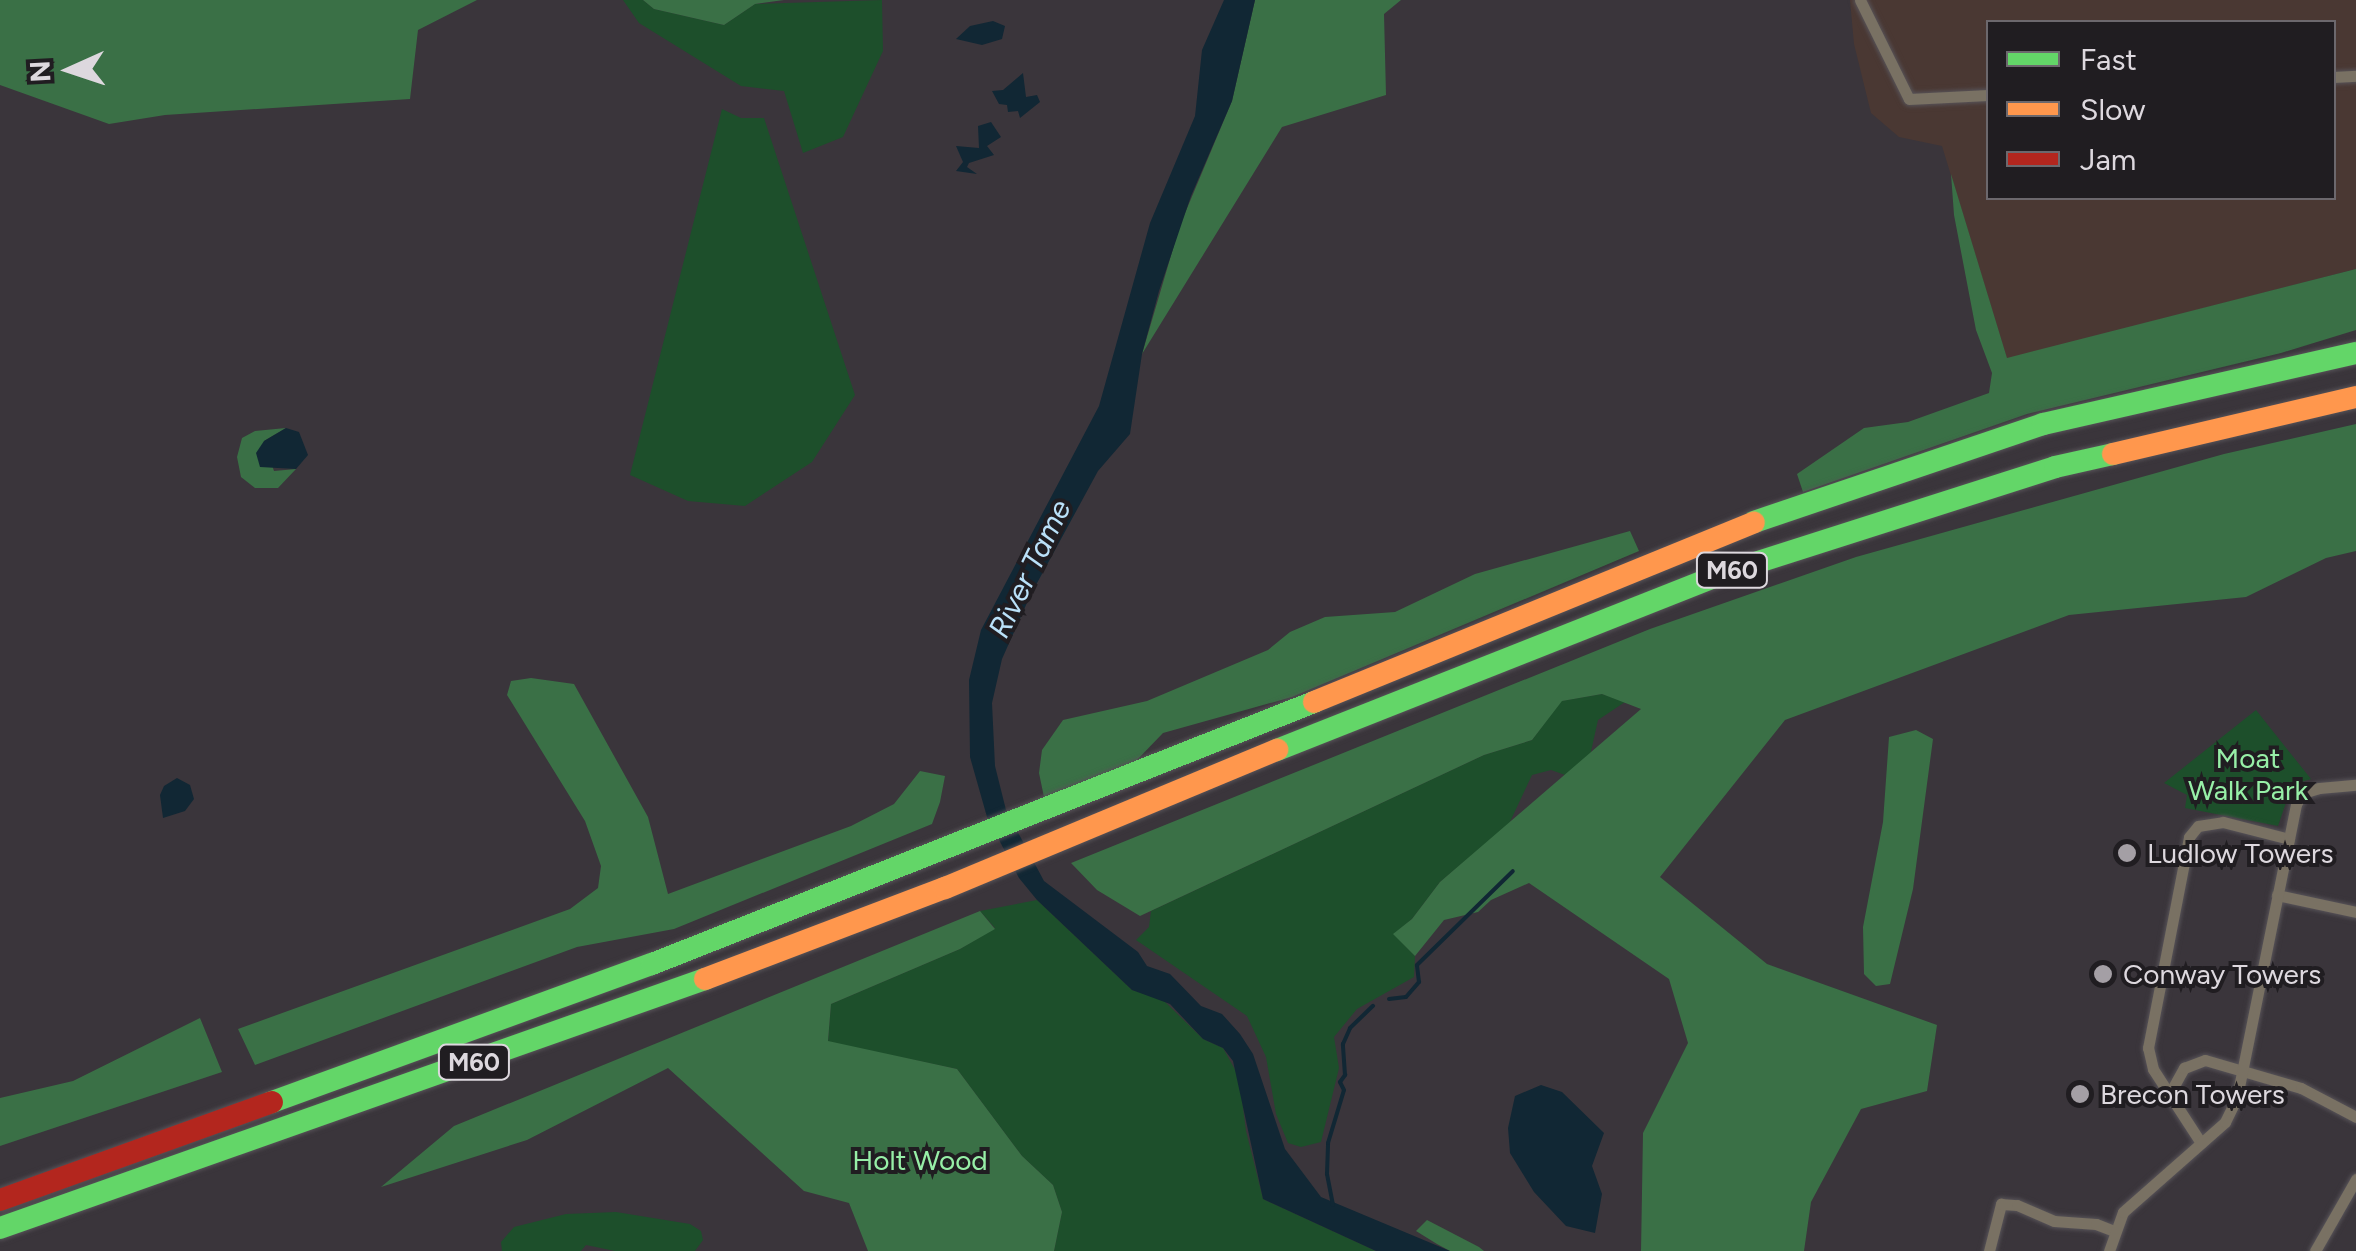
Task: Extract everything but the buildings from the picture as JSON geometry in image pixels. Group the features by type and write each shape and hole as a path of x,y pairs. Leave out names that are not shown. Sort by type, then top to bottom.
{"highway":[{"name":"M60","path":"0,1200 652,964 1123,781 1718,534 1906,467 2043,424 2356,353"},
{"name":"M60","path":"0,1228 658,997 945,888 1417,692 1730,571 2054,467 2356,397"}],"street":[{"path":"1860,0 1908,99 1986,94"},
{"path":"2109,1251 2123,1212 2225,1122 2243,1069 2277,895 2303,793 2356,785"},
{"path":"2201,1143 2154,1070 2148,1030 2189,837 2198,826 2223,822 2289,840"},
{"path":"2277,895 2356,912"},
{"path":"2170,1093 2177,1078 2193,1062 2205,1060 2301,1088 2356,1117"},
{"path":"2315,1251 2356,1179"},
{"path":"1989,1251 2001,1204 2054,1221 2096,1224 2114,1231"}],"shaded area":[{"path":"1850,0 2356,0 2356,269 2007,359 1942,146 1899,137 1871,113 1854,44"}],"green space":[{"path":"0,0 477,0 418,30 410,99 165,115 109,124 0,85"},
{"path":"623,0 643,0 654,9 724,25 755,4 882,0 883,51 843,137 803,153 784,91 741,86 639,23"},
{"path":"643,0 784,0 755,4 724,25 654,9"},
{"path":"1255,0 1401,0 1384,14 1386,95 1282,127 1142,354 1180,225 1232,101"},
{"path":"722,109 741,118 764,118 855,395 812,462 745,506 688,501 630,475"},
{"path":"1951,174 2007,358 2356,269 2356,330 2281,353 2027,414 1803,492 1797,474 1864,428 1908,422 1989,393 1992,373 1976,330 1954,215"},
{"path":"2356,424 2356,551 2326,558 2246,597 2069,615 1785,720 1660,877 1767,964 1937,1025 1927,1091 1861,1109 1811,1202 1804,1251 1641,1251 1643,1133 1688,1043 1669,979 1529,883 1491,900 1478,912 1444,920 1415,956 1393,934 1412,919 1440,882 1641,709 1602,694 1562,701 1532,740 1484,755 1140,916 1097,890 1071,863 1650,629 1856,557 2224,454"},
{"path":"286,428 264,441 274,471 296,469 278,488 255,488 241,477 237,457 242,438 255,431"},
{"path":"1630,531 1639,551 1292,697 1163,733 1136,761 1044,797 1039,773 1042,750 1063,720 1147,701 1268,650 1290,632 1325,617 1395,612 1475,574"},
{"path":"531,678 574,684 648,817 668,894 851,826 894,804 920,771 945,776 940,802 932,824 674,929 577,947 255,1065 238,1029 570,909 598,888 601,866 585,821 507,695 511,681"},
{"path":"1602,694 1625,702 1598,720 1590,756 1568,776 1551,770 1532,775 1509,824 1440,882 1412,919 1394,934 1415,956 1414,977 1357,1009 1334,1037 1339,1068 1321,1142 1301,1147 1288,1143 1276,1114 1266,1057 1247,1016 1136,940 1149,927 1151,911 1484,755 1532,740 1561,701"},
{"name":"Moat Walk Park","path":"2256,710 2311,779 2292,785 2278,826 2185,808 2187,795 2164,783"},
{"path":"1916,730 1933,739 1913,889 1890,984 1876,986 1864,974 1863,927 1883,822 1889,737"},
{"path":"1037,900 1132,990 1161,998 1203,1039 1223,1048 1239,1077 1246,1131 1263,1199 1376,1251 1054,1251 1062,1212 1053,1185 1022,1156 957,1069 828,1042 831,1004 960,949 995,928 980,911"},
{"name":"Holt Wood","path":"980,911 995,929 960,949 831,1004 828,1041 957,1069 1022,1156 1053,1185 1062,1212 1054,1251 868,1251 849,1203 804,1191 668,1068 527,1140 381,1187 454,1126"},
{"path":"200,1018 222,1072 0,1146 0,1098 73,1081"},
{"path":"616,1212 690,1224 701,1231 703,1240 695,1251 615,1251 586,1245 581,1251 502,1251 501,1242 514,1227 566,1214"},
{"path":"1427,1220 1484,1251 1450,1251 1437,1244 1416,1231"}],"water":[{"name":"River Tame","path":"1224,0 1255,0 1232,101 1191,196 1159,291 1142,354 1130,434 1098,471 1030,596 1002,659 992,703 995,766 1006,810 1044,881 1138,952 1147,966 1170,974 1201,1006 1222,1014 1240,1034 1253,1054 1285,1149 1321,1197 1450,1251 1376,1251 1263,1199 1233,1061 1223,1048 1203,1039 1170,1004 1132,990 1037,900 1019,878 987,817 970,757 969,680 981,630 1099,406 1150,223 1195,116 1202,50"},
{"path":"993,21 1005,26 1002,39 982,45 956,39 970,26"},
{"path":"1023,73 1026,97 1037,95 1040,102 1020,118 1018,111 1008,112 1007,105 999,104 992,91 1003,90"},
{"path":"991,122 1001,137 987,146 994,155 969,163 967,167 977,174 956,171 963,162 956,146 979,148 978,126"},
{"path":"286,428 299,432 308,455 296,469 260,467 256,453 264,441"},
{"path":"177,778 190,785 194,799 185,811 163,818 160,795 164,786"},
{"path":"1541,1085 1562,1092 1604,1133 1592,1166 1602,1194 1595,1233 1566,1226 1534,1192 1510,1153 1508,1128 1515,1096"}],"waterway":[{"path":"1389,999 1406,997 1419,982 1417,965 1513,871"},
{"path":"1333,1205 1327,1174 1328,1143 1344,1090 1340,1082 1345,1075 1343,1044 1350,1028 1373,1006"}],"traffic: fast":[{"path":"1754,522 2043,424 2356,353"},
{"path":"1277,750 1730,571 2055,467 2113,454"},
{"path":"272,1102 652,964 1314,702"},
{"path":"0,1228 705,979"}],"traffic: slow":[{"path":"2113,454 2356,397"},
{"path":"1314,702 1754,522"},
{"path":"705,979 945,888 1277,750"}],"traffic: jam":[{"path":"0,1200 272,1102"}],"place":[{"name":"Ludlow Towers","path":"2127,853"},
{"name":"Conway Towers","path":"2103,974"},
{"name":"Brecon Towers","path":"2080,1094"}]}
